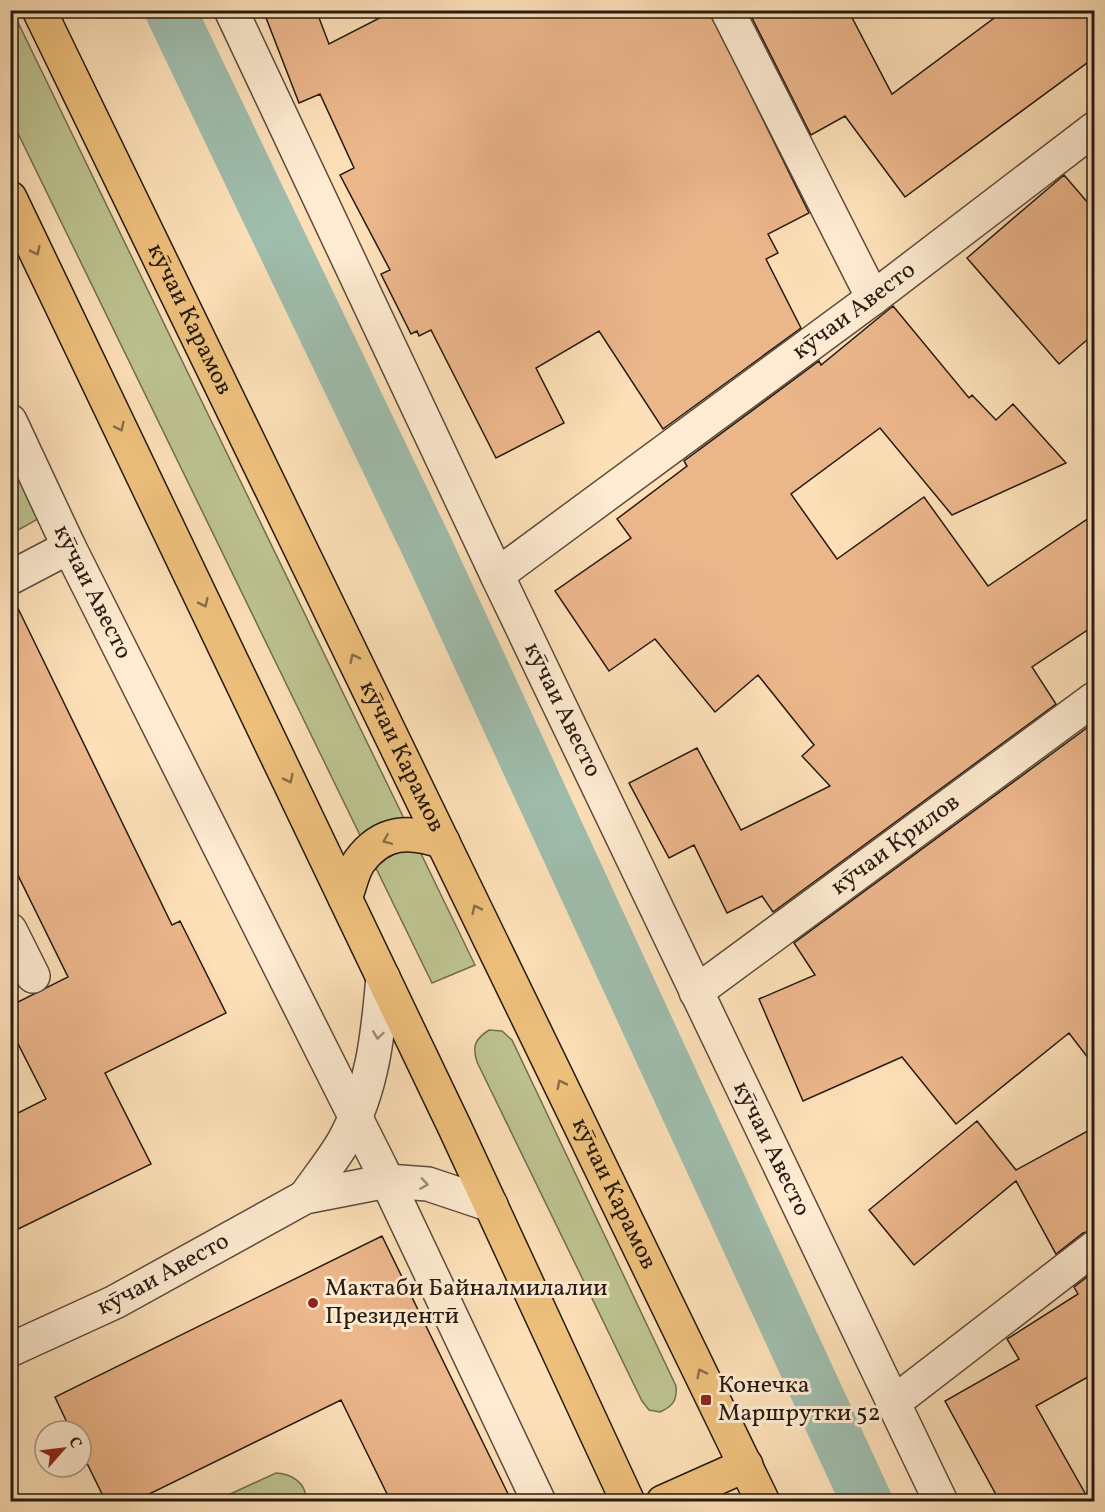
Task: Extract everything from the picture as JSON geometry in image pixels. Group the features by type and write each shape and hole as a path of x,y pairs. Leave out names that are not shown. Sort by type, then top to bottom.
{"main road":[{"name":"кӯчаи Карамов","path":"39,10 763,1502"},
{"path":"10,198 383,977 628,1502"},
{"path":"345,898 358,863 375,845 395,836 418,833 443,842"},
{"path":"663,1502 746,1465"}],"street":[{"path":"231,10 497,575"},
{"path":"727,10 873,298"},
{"name":"кӯчаи Авесто","path":"941,1502 497,575 873,298 1090,142"},
{"name":"кӯчаи Авесто","path":"10,421 69,547 387,1181 539,1502"},
{"path":"10,578 69,547"},
{"name":"кӯчаи Крилов","path":"696,992 1095,699"},
{"path":"10,930 33,976"},
{"name":"кӯчаи Авесто","path":"305,1197 344,1140 368,1087 378,1037 383,977"},
{"name":"кӯчаи Авесто","path":"13,1347 115,1302 305,1197 387,1181 428,1184 491,1205"},
{"path":"893,1403 1095,1248"}],"green space":[{"path":"12,10 475,965 432,983 11,119"},
{"path":"10,454 38,519 11,534 10,534"},
{"path":"489,1030 502,1031 512,1040 676,1386 676,1396 673,1402 660,1412 649,1410 642,1401 477,1062 476,1043"},
{"path":"276,1473 288,1475 301,1484 306,1501 215,1501"}],"building":[{"path":"263,10 316,10 329,44 395,10 709,10 809,213 768,234 778,253 766,259 801,328 663,429 599,331 536,368 564,423 496,458 431,330 419,336 417,331 411,334 381,274 390,270 340,175 354,168 320,94 299,103"},
{"path":"748,10 848,10 892,94 1005,10 1095,10 1095,57 905,197 845,116 811,135"},
{"path":"1064,175 1095,211 1095,333 1059,364 967,258"},
{"path":"893,306 969,398 972,395 996,420 1013,404 1066,463 952,515 880,428 791,494 837,559 924,497 988,586 1095,514 1095,625 1032,667 1056,704 773,912 762,896 727,913 694,845 669,858 629,783 697,748 741,830 830,786 802,756 814,745 758,675 715,712 655,639 609,671 555,591 631,538 617,519 687,466 684,461 819,361 821,365"},
{"path":"12,596 172,925 180,921 226,1013 105,1073 151,1164 10,1233 10,1117 46,1099 10,1028 10,1006 68,977 10,859"},
{"path":"1095,722 1095,1067 1069,1033 956,1124 902,1057 803,1101 759,999 815,975 794,943"},
{"path":"977,1121 1016,1170 1095,1127 1095,1230 1083,1233 1056,1254 1016,1181 914,1265 869,1210"},
{"name":"Мактаби Байналмилалии Президентӣ","path":"382,1236 512,1502 391,1502 341,1400 133,1502 106,1502 93,1475 93,1419 65,1419 55,1397"},
{"path":"1095,1271 1095,1373 1036,1406 1090,1502 1000,1502 945,1401 1019,1359 1007,1339 1078,1294 1074,1287"}],"waterway":[{"path":"170,10 428,549 867,1502"}],"place":[{"name":"Мактаби Байналмилалии Президентӣ","path":"313,1303"},
{"name":"Конечка Маршрутки 52","path":"706,1400"}]}
